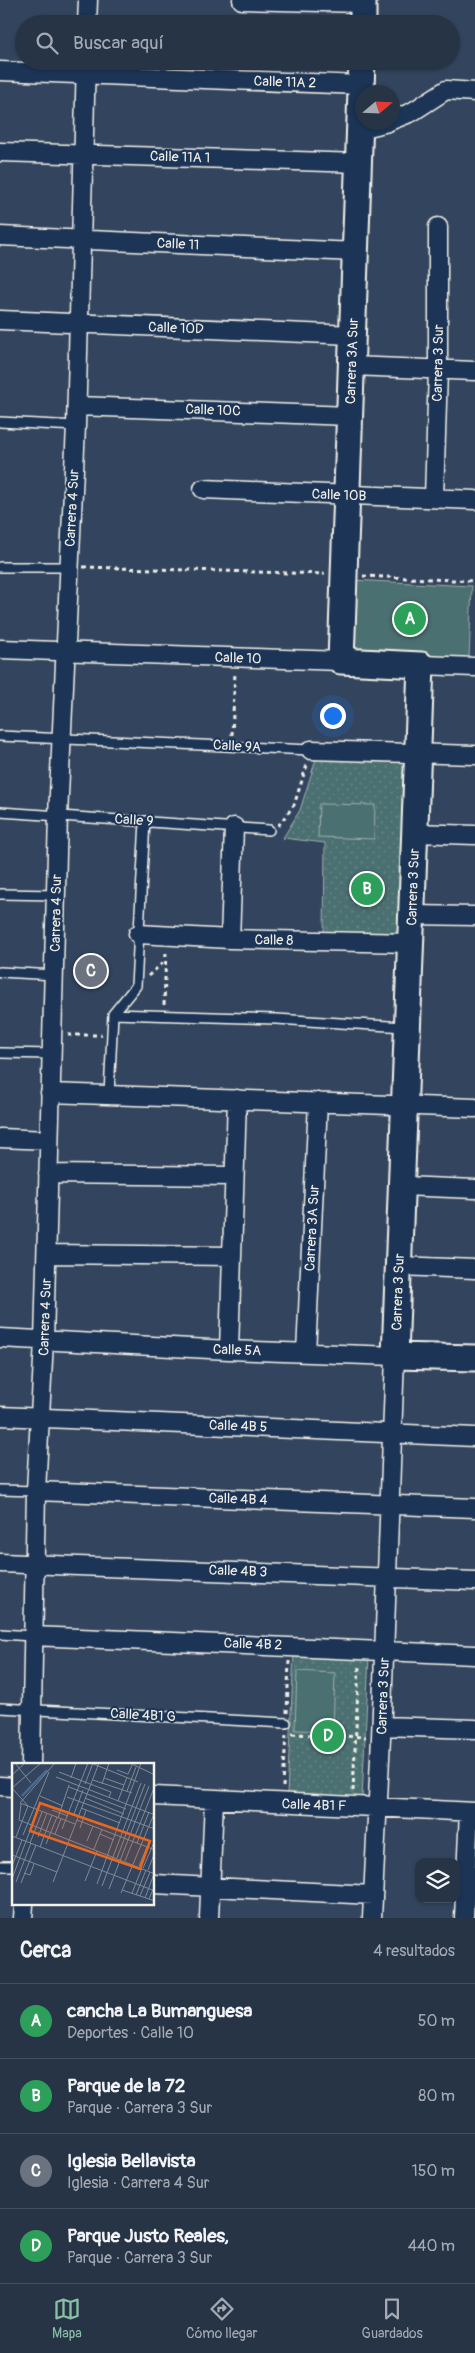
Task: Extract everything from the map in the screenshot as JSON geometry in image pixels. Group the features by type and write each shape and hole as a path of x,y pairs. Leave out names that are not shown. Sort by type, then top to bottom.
{"street":[{"path":"87,15 88,0"},
{"path":"242,0 363,9"},
{"name":"Calle 11A 2","path":"0,71 22,70"},
{"name":"Carrera 4 Sur","path":"31,1763 36,1491 47,1254 48,1140 58,816 80,324 82,154 86,70"},
{"name":"Calle 11A 2","path":"224,70 361,73"},
{"path":"400,117 412,112 446,90 475,92"},
{"name":"Carrera 3A Sur","path":"341,661 360,130"},
{"name":"Calle 11A 1","path":"0,152 360,162"},
{"name":"Carrera 3 Sur","path":"434,498 438,370 438,227"},
{"name":"Calle 11","path":"0,236 356,252"},
{"name":"Calle 10D","path":"0,320 353,335"},
{"path":"352,366 475,371"},
{"name":"Calle 10C","path":"77,406 350,416"},
{"name":"Calle 10B","path":"203,489 475,500"},
{"name":"Calle 10","path":"0,649 475,667"},
{"name":"Carrera 3 Sur","path":"372,1918 382,1732 421,665"},
{"name":"Calle 9A","path":"311,750 475,755"},
{"path":"230,940 234,827"},
{"path":"415,832 475,835"},
{"path":"411,915 475,916"},
{"name":"Calle 8","path":"138,934 230,940 410,943"},
{"path":"50,1093 236,1098 475,1108"},
{"path":"229,1350 236,1098"},
{"name":"Carrera 3A Sur","path":"306,1352 318,1102"},
{"path":"0,1138 48,1140"},
{"path":"48,1174 233,1176"},
{"path":"402,1186 475,1190"},
{"path":"47,1254 232,1256"},
{"path":"399,1266 475,1269"},
{"name":"Calle 5A","path":"0,1338 229,1350 475,1358"},
{"name":"Calle 4B 5","path":"0,1416 475,1437"},
{"name":"Calle 4B 4","path":"36,1491 475,1508"},
{"name":"Calle 4B 3","path":"0,1562 475,1581"},
{"name":"Calle 4B 2","path":"32,1636 475,1654"},
{"path":"382,1732 475,1729"},
{"name":"Calle 4B1 F","path":"155,1796 472,1812"},
{"path":"209,1918 214,1800"},
{"path":"464,1918 472,1812"},
{"path":"155,1884 373,1895"}],"lane":[{"path":"0,422 76,426"},
{"path":"0,567 69,567"},
{"name":"Calle 9A","path":"0,736 311,750"},
{"name":"Calle 9","path":"0,812 145,820 269,830"},
{"path":"109,1094 113,1014 136,986 145,820"},
{"path":"0,894 57,895"},
{"path":"0,972 54,975"},
{"path":"113,1014 276,1019 408,1027"},
{"path":"0,1053 52,1054"},
{"name":"Calle 4B 4","path":"0,1490 36,1491"},
{"path":"0,1634 32,1636"},
{"name":"Calle 4B1 G","path":"0,1708 286,1723"}],"path":[{"path":"69,567 475,581"},
{"path":"232,746 236,659"},
{"path":"269,830 281,824 294,805 311,750"},
{"path":"163,1016 167,936"},
{"path":"136,986 165,961"},
{"path":"52,1034 112,1036"},
{"path":"289,1664 297,1664"},
{"path":"352,1666 360,1666 353,1806"},
{"path":"286,1733 356,1737 382,1732"}],"green space":[{"path":"351,580 472,586 469,658 348,652"},
{"path":"317,756 413,760 408,936 324,934 325,843 283,838 300,810"},
{"path":"319,804 375,805 374,839 318,837"},
{"path":"294,1653 369,1657 362,1798 287,1794"},
{"path":"297,1671 335,1673 333,1731 295,1730"}],"place":[{"name":"cancha La Bumanguesa","path":"410,619"},
{"name":"Parque de la 72","path":"367,889"},
{"name":"Iglesia Bellavista","path":"91,971"},
{"name":"Parque Justo Reales,","path":"328,1736"}]}
